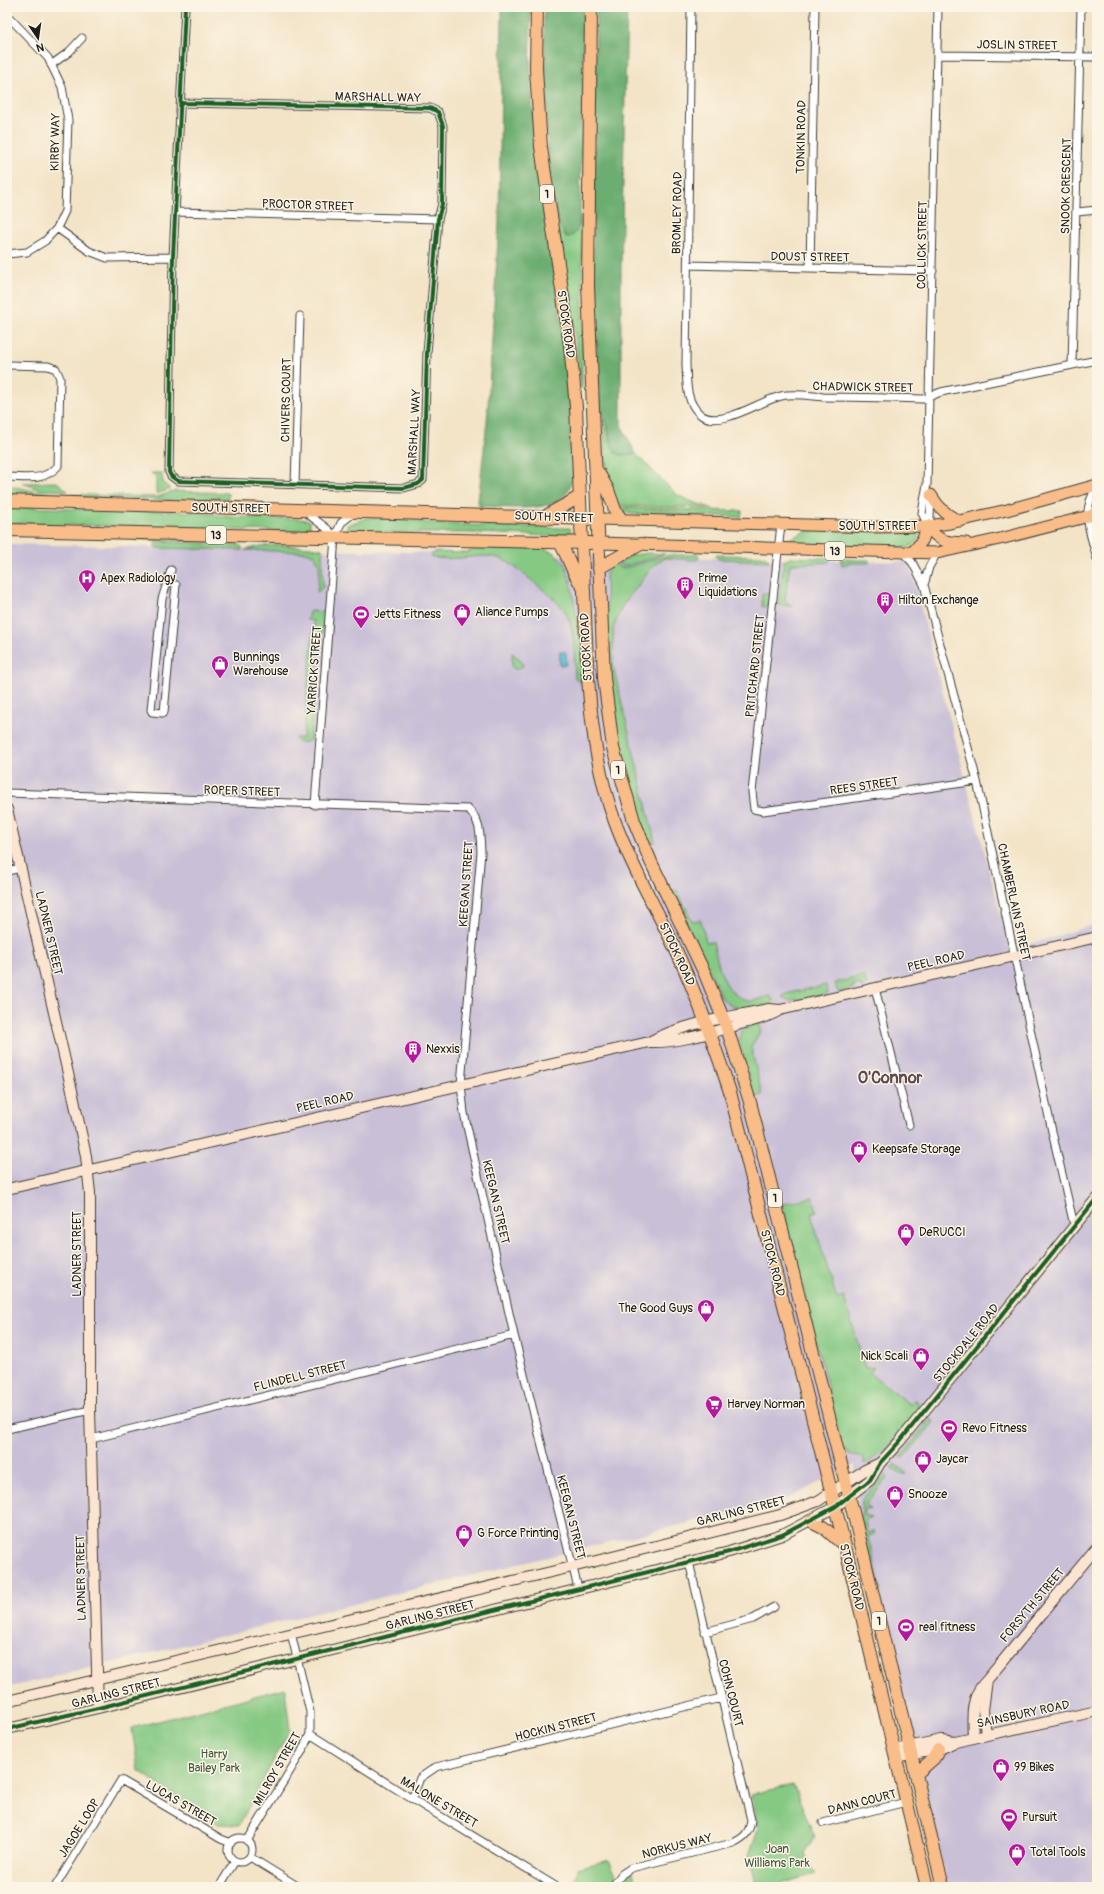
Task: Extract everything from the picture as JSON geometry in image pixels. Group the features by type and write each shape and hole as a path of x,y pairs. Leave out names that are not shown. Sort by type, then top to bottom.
{"highway":[{"name":"STOCK ROAD","path":"537,7 536,69 541,147 574,380 583,587 591,722 599,765 607,797 625,846 674,947 708,1028 732,1098 845,1546 927,1887"},
{"name":"STOCK ROAD","path":"591,7 588,286 599,568 607,705 619,772 634,821 642,841 705,974 725,1023 750,1102 846,1484 943,1887"},
{"path":"596,469 608,490 615,510 621,519"},
{"path":"545,517 557,508 580,496"},
{"name":"SOUTH STREET","path":"7,501 598,519"},
{"name":"SOUTH STREET","path":"7,530 599,543"},
{"path":"560,543 567,554 574,575 583,587"},
{"path":"599,568 641,544"},
{"path":"811,1521 823,1527 845,1546"},
{"path":"916,1774 934,1758 938,1749"}],"main road":[{"name":"SOUTH STREET","path":"598,519 875,527 928,526 960,521 1097,486"},
{"path":"931,495 935,502 945,512 960,521"},
{"name":"SOUTH STREET","path":"599,543 778,550 937,553 981,544 1092,515"},
{"path":"928,526 934,535 940,540 981,544"},
{"path":"908,553 922,541 928,526"}],"street":[{"name":"MARSHALL WAY","path":"181,103 430,108 438,112 443,126 442,204 438,220 427,353 423,480 418,484 404,488 295,485 178,481 171,476 168,466 173,257 185,7"},
{"name":"BROMLEY ROAD","path":"691,7 686,364 687,391 691,403 702,415"},
{"name":"TONKIN ROAD","path":"810,268 814,7"},
{"name":"COLLICK STREET","path":"928,526 922,513 928,484 938,7"},
{"name":"SNOOK CRESCENT","path":"1072,365 1081,7"},
{"name":"KIRBY WAY","path":"7,15 48,58 62,87 68,120 64,211 57,228 45,241 27,252 7,254"},
{"path":"51,65 69,52 82,38"},
{"name":"JOSLIN STREET","path":"938,54 1097,57"},
{"path":"1077,212 1097,210"},
{"name":"PROCTOR STREET","path":"176,212 438,220"},
{"path":"57,228 89,251 107,258 173,257"},
{"name":"DOUST STREET","path":"688,265 933,271"},
{"name":"CHIVERS COURT","path":"295,485 300,316"},
{"name":"CHADWICK STREET","path":"702,415 715,420 735,415 759,403 782,396 923,399 930,395 1097,360"},
{"path":"7,364 48,366 56,369 60,378 58,466 50,474 39,478 7,477"},
{"name":"COLLICK STREET","path":"928,484 931,495 928,526"},
{"path":"1097,486 1089,503 1092,515 1097,559"},
{"path":"304,510 311,518 325,525 335,537"},
{"name":"YARRICK STREET","path":"315,805 335,537 341,523 356,511"},
{"name":"PRITCHARD STREET","path":"754,809 752,792 781,524"},
{"name":"CHAMBERLAIN STREET","path":"908,553 924,585 977,781 1053,1136 1074,1225"},
{"name":"CHAMBERLAIN STREET","path":"924,585 928,567 937,553"},
{"path":"171,570 162,599 152,712 164,712 176,584"},
{"name":"REES STREET","path":"754,809 763,811 977,781"},
{"name":"ROPER STREET","path":"7,793 315,805 468,809 474,815"},
{"name":"LADNER STREET","path":"7,809 73,1095 88,1170 90,1193 90,1410 98,1708"},
{"name":"KEEGAN STREET","path":"474,815 479,823 481,852 461,1084 464,1113 514,1335 578,1588"},
{"path":"7,871 21,868"},
{"name":"PEEL ROAD","path":"7,1189 649,1042 662,1035 708,1028 769,1009 780,1010 1097,937"},
{"path":"875,988 909,1125"},
{"name":"STOCKDALE ROAD","path":"849,1497 870,1480 880,1463 905,1436 1097,1198"},
{"name":"FLINDELL STREET","path":"91,1439 514,1335"},
{"path":"7,1429 90,1410"},
{"name":"STOCKDALE ROAD","path":"846,1484 865,1470 880,1463"},
{"name":"GARLING STREET","path":"7,1701 780,1515 806,1506 831,1494 846,1484"},
{"name":"GARLING STREET","path":"7,1729 98,1708 766,1542 811,1521 849,1497"},
{"name":"FORSYTH STREET","path":"973,1738 972,1713 974,1700 979,1688 1097,1547"},
{"name":"COHN COURT","path":"690,1562 705,1632 751,1820 749,1830"},
{"path":"705,1632 753,1619 774,1607"},
{"name":"MILROY STREET","path":"247,1841 301,1754 310,1734 310,1712 291,1633"},
{"path":"986,1736 983,1710 987,1680"},
{"name":"HOCKIN STREET","path":"412,1799 420,1778 436,1767 721,1698"},
{"name":"SAINSBURY ROAD","path":"911,1750 938,1749 955,1742 1097,1711"},
{"name":"MALONE STREET","path":"310,1734 412,1799 558,1887"},
{"name":"SAINSBURY ROAD","path":"895,1754 941,1740 955,1742"},
{"name":"LUCAS STREET","path":"121,1780 221,1839 231,1843"},
{"name":"JAGOE LOOP","path":"55,1887 121,1780"},
{"name":"DANN COURT","path":"823,1823 906,1802"},
{"name":"NORKUS WAY","path":"612,1887 622,1874 631,1868 733,1843 743,1837 749,1830"},
{"path":"237,1839 247,1841 252,1848 250,1857 244,1861 235,1861 229,1853 231,1843 237,1839"},
{"path":"250,1857 299,1887"},
{"path":"219,1887 235,1861"}],"shaded area":[{"path":"7,544 909,562 1010,950 1097,924 1097,1887 948,1887 858,1513 855,1464 787,1499 7,1688"}],"green space":[{"path":"502,7 531,7 530,38 533,116 562,327 574,444 573,474 571,484 566,494 559,500 549,504 526,508 479,506 478,501 487,422 499,222"},
{"path":"544,7 584,7 580,217 577,230 570,237 566,237 559,223 551,187 547,124"},
{"path":"596,7 627,7 621,270 621,425 636,454 617,454 612,447 607,422 600,407 593,282"},
{"path":"552,191 560,224 579,227 580,217 582,225 582,388 574,327"},
{"path":"603,416 607,422 609,439 628,455 636,454 677,495 695,503 712,508 620,506 616,503 606,466"},
{"path":"151,473 161,473 164,484 171,489 156,494 156,476"},
{"path":"57,482 68,491 40,490 23,483"},
{"path":"7,486 51,494 158,497 174,491 228,493 228,499 212,498 195,501 7,496"},
{"path":"7,507 196,512 230,517 302,519 310,521 310,532 7,523"},
{"path":"619,509 742,511 741,517 632,514 625,513"},
{"path":"366,518 405,519 437,524 570,528 571,533 553,536 474,533 347,533 347,525"},
{"path":"806,531 920,531 917,542 908,548 787,544 787,540"},
{"path":"137,538 204,539 220,542 136,541"},
{"path":"156,542 240,545 242,550 158,548 155,547"},
{"path":"279,545 322,549 323,587 317,593 319,568 316,558 312,554 305,552 245,550 261,546"},
{"path":"482,546 542,548 555,553 565,564 571,582 581,646 583,671 581,683 575,678 574,643 568,617 560,605 546,592 515,567 498,558 486,556 446,559 431,557 434,552 466,553"},
{"path":"647,553 665,554 625,566 618,564 633,555"},
{"path":"669,555 698,555 699,558 696,560 664,558 654,565 622,606 613,629 613,666 655,842 648,842 625,776 615,732 608,664 606,573 613,562 619,567 625,568"},
{"path":"715,555 761,556 766,557 769,561 718,559"},
{"path":"791,557 830,558 829,562 790,564 785,600 792,606 778,605 784,561"},
{"path":"841,559 869,560 869,563 849,563 842,565"},
{"path":"762,593 769,594 768,606 762,607"},
{"path":"309,612 323,612 324,614 310,740 307,742 298,742 295,738 303,738 314,621 307,620"},
{"path":"512,653 521,660 523,665 520,669 515,669 512,667"},
{"path":"677,890 692,921 701,920 706,942 713,942 717,959 727,985 740,998 753,1001 769,996 773,999 772,1004 754,1008 740,1008 734,1007 724,1001 672,892"},
{"path":"864,976 867,983 865,986 861,988 860,984 852,986 853,989 839,992 837,991 835,983"},
{"path":"826,985 828,993 823,996 790,1001 782,997 786,994"},
{"path":"756,1023 760,1025 761,1030 751,1047 762,1095 755,1097 739,1043 742,1031"},
{"path":"813,1197 817,1212 811,1214 837,1299 844,1297 865,1368 874,1367 870,1373 910,1404 915,1399 919,1409 901,1432 880,1454 864,1464 864,1458 849,1455 847,1450 843,1451 782,1204"},
{"path":"930,1419 934,1422 903,1459 901,1457"},
{"path":"895,1464 907,1474 900,1474 892,1468"},
{"path":"885,1475 888,1477 866,1504 871,1510 865,1508 863,1515 871,1517 865,1520 867,1533 874,1531 875,1534 868,1536 881,1590 877,1591 859,1516 862,1514 861,1506 863,1498"},
{"name":"Harry Bailey Park","path":"285,1688 290,1730 239,1825 218,1824 196,1811 138,1770 132,1728"},
{"name":"Joan Williams Park","path":"793,1785 815,1837 804,1854 816,1874 780,1884 780,1887 757,1887 749,1855 758,1830 751,1794"},
{"path":"609,1860 616,1875 609,1887 571,1887 576,1877 577,1868"},
{"path":"633,1872 636,1887 618,1887 622,1880"}],"water":[{"path":"560,652 566,652 566,665 560,665"}],"cycle path":[{"path":"181,103 430,108 438,112 443,126 442,204 438,219 427,353 423,480 418,484 404,488 178,481 171,476 169,472 173,257 185,7"},
{"path":"7,1729 98,1708 729,1552 782,1535 835,1507 870,1480 880,1463 900,1441 1097,1198"}],"place":[{"name":"Apex Radiology","path":"87,593"},
{"name":"Prime Liquidations","path":"685,600"},
{"name":"Hilton Exchange","path":"885,615"},
{"name":"Aliance Pumps","path":"462,627"},
{"name":"Jetts Fitness","path":"361,629"},
{"name":"Bunnings Warehouse","path":"220,679"},
{"name":"Nexxis","path":"413,1064"},
{"name":"Keepsafe Storage","path":"859,1164"},
{"name":"DeRUCCI","path":"906,1247"},
{"name":"The Good Guys","path":"706,1323"},
{"name":"Nick Scali","path":"921,1371"},
{"name":"Harvey Norman","path":"714,1419"},
{"name":"Revo Fitness","path":"949,1443"},
{"name":"Jaycar","path":"923,1474"},
{"name":"Snooze","path":"895,1509"},
{"name":"G Force Printing","path":"464,1548"},
{"name":"real fitness","path":"906,1642"},
{"name":"99 Bikes","path":"1001,1782"},
{"name":"Pursuit","path":"1009,1832"},
{"name":"Total Tools","path":"1017,1867"}],"district":[{"name":"O'Connor","path":"890,1077"}]}
